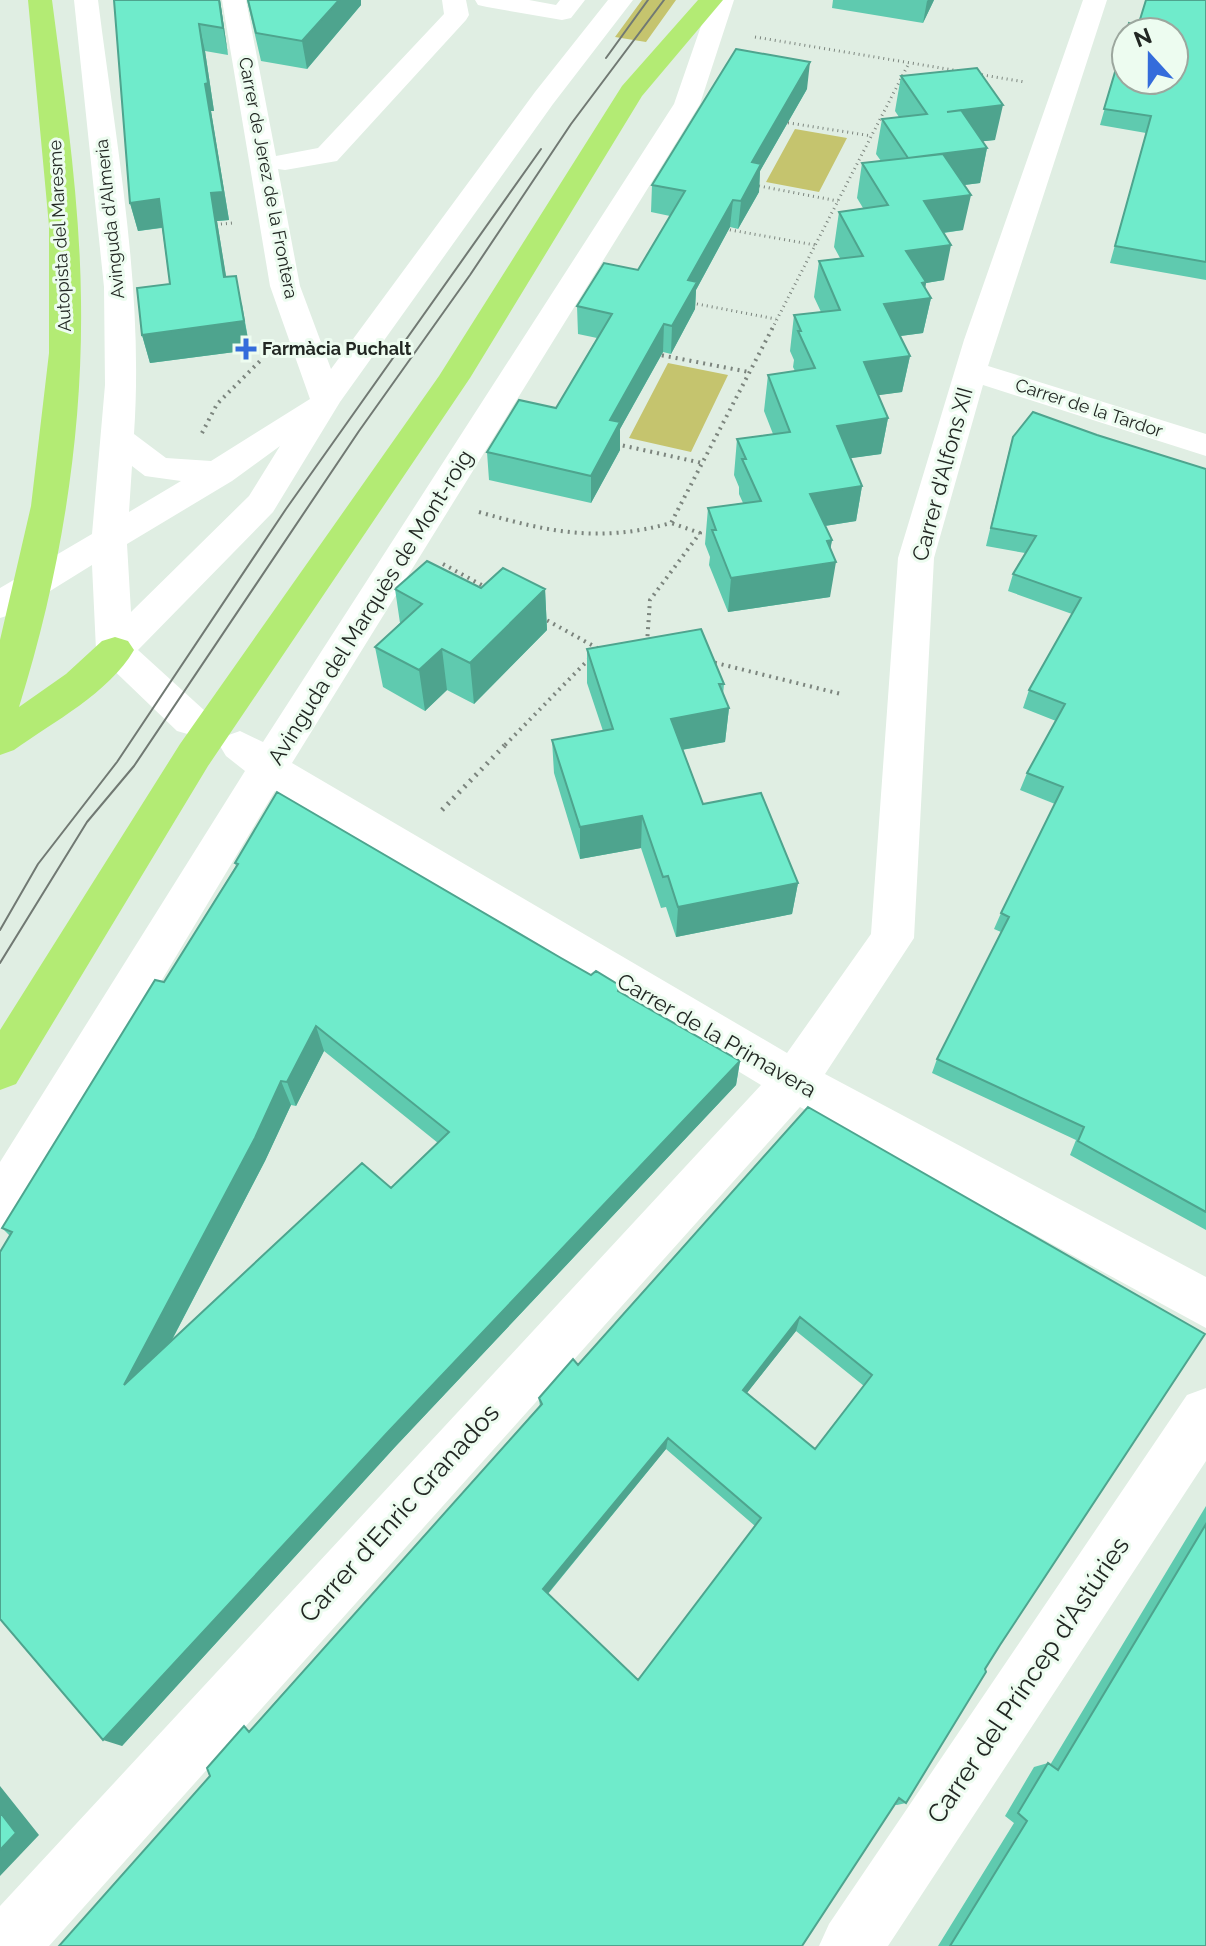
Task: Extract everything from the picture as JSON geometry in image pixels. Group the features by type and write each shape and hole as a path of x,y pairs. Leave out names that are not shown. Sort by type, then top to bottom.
{"highway":[{"name":"Autopista del Maresme","path":"0,706 26,620 43,546 61,420 65,361 65,285 40,0"},
{"path":"0,1070 194,755 454,378 631,92 711,0"},
{"path":"0,740 79,684 115,650"}],"street":[{"name":"Avinguda d'Almeria","path":"86,0 119,287 121,385 109,540 115,650"},
{"name":"Carrer de Jerez de la Frontera","path":"234,0 285,286 326,399"},
{"path":"285,162 327,155 457,15 454,0"},
{"path":"487,0 562,13 573,0"},
{"path":"191,721 115,650 261,504 326,399 534,111 621,0"},
{"name":"Avinguda del Marquès de Mont-roig","path":"0,1206 255,757 687,104 722,0"},
{"name":"Carrer d'Alfons XII","path":"794,1081 892,938 916,558 971,371 1095,0"},
{"name":"Carrer de la Tardor","path":"971,371 1206,445"},
{"path":"0,605 220,473 326,399"},
{"path":"118,439 157,468 220,473"},
{"path":"0,631 67,591 109,540"},
{"name":"Carrer de la Primavera","path":"255,757 794,1081 1206,1304"},
{"name":"Carrer d'Enric Granados","path":"6,1946 794,1081"},
{"name":"Carrer del Príncep d'Astúries","path":"851,1946 1206,1414"}],"path":[{"path":"755,37 1025,82"},
{"path":"671,523 909,63"},
{"path":"780,122 872,136"},
{"path":"745,184 838,201"},
{"path":"210,225 239,222"},
{"path":"715,227 815,245"},
{"path":"690,302 776,319"},
{"path":"647,353 749,372"},
{"path":"217,404 263,358"},
{"path":"612,443 702,463"},
{"path":"466,508 555,533 590,537 637,534 671,523 700,533 650,600 647,652"},
{"path":"435,560 490,589"},
{"path":"442,810 599,649 531,611"},
{"path":"697,658 841,694"}],"shaded area":[{"path":"642,0 676,0 646,42 615,37"},
{"path":"795,129 847,138 819,192 766,182"},
{"path":"668,363 728,375 691,452 629,438"}],"building":[{"path":"114,0 219,0 223,28 199,24 208,83 205,84 223,192 211,193 224,277 236,276 244,321 142,335 137,288 170,284 159,199 130,203"},
{"path":"248,0 339,0 302,41 256,33"},
{"path":"1146,0 1206,0 1206,262 1115,246 1151,116 1104,109 1110,89 1110,96 1190,96 1190,16 1141,16"},
{"path":"736,49 810,62 752,162 761,164 741,201 733,200 688,280 697,282 672,326 664,324 610,420 620,422 591,476 487,452 519,400 556,408 612,314 577,306 604,263 638,270 685,191 652,185"},
{"path":"977,68 1003,105 961,110 987,148 908,158 882,119 927,114 901,76"},
{"path":"943,154 971,195 924,201 951,245 906,251 926,282 922,283 931,298 884,304 910,356 864,362 888,418 837,426 862,486 810,494 832,540 827,541 836,562 731,578 712,530 716,530 708,508 761,501 742,459 746,459 737,439 790,432 768,375 815,368 794,315 840,310 819,261 863,256 839,212 888,205 862,163"},
{"path":"1033,412 1206,469 1206,1212 1078,1141 1084,1127 937,1059 1009,917 1001,913 1063,787 1027,773 1065,704 1029,690 1081,598 1013,574 1036,536 991,528 1013,437"},
{"path":"427,561 481,588 503,568 545,589 470,663 442,649 419,670 375,647 422,604 395,589"},
{"path":"701,629 724,684 719,684 729,708 671,719 703,804 761,793 798,883 678,907 668,876 663,877 642,816 580,827 552,740 613,729 587,649"},
{"path":"277,792 591,975 596,971 619,985 618,991 740,1061 388,1432 103,1740 0,1619 0,1252 12,1232 2,1228 155,980 164,982 238,864 235,863","holes":["316,1026 449,1132 391,1188 362,1163 124,1385 255,1138 281,1081 287,1082"]},
{"path":"808,1107 1205,1334 1000,1645 906,1803 899,1798 802,1946 59,1946 210,1776 207,1768 244,1726 249,1732 542,1404 539,1398 573,1359 578,1365","holes":["800,1317 872,1375 815,1449 743,1390","668,1438 761,1518 638,1680 543,1589"]},
{"path":"1206,1524 1206,1946 950,1946 1027,1821 1018,1813 1048,1763 1058,1770"},
{"path":"0,1812 16,1833 0,1850"}],"tram line":[{"path":"606,58 648,0"},
{"path":"0,963 87,822 134,766 359,431 470,275 571,124 664,0"},
{"path":"0,930 38,864 117,762 286,509 541,149"}],"place":[{"name":"Farmàcia Puchalt","path":"246,349"}]}
